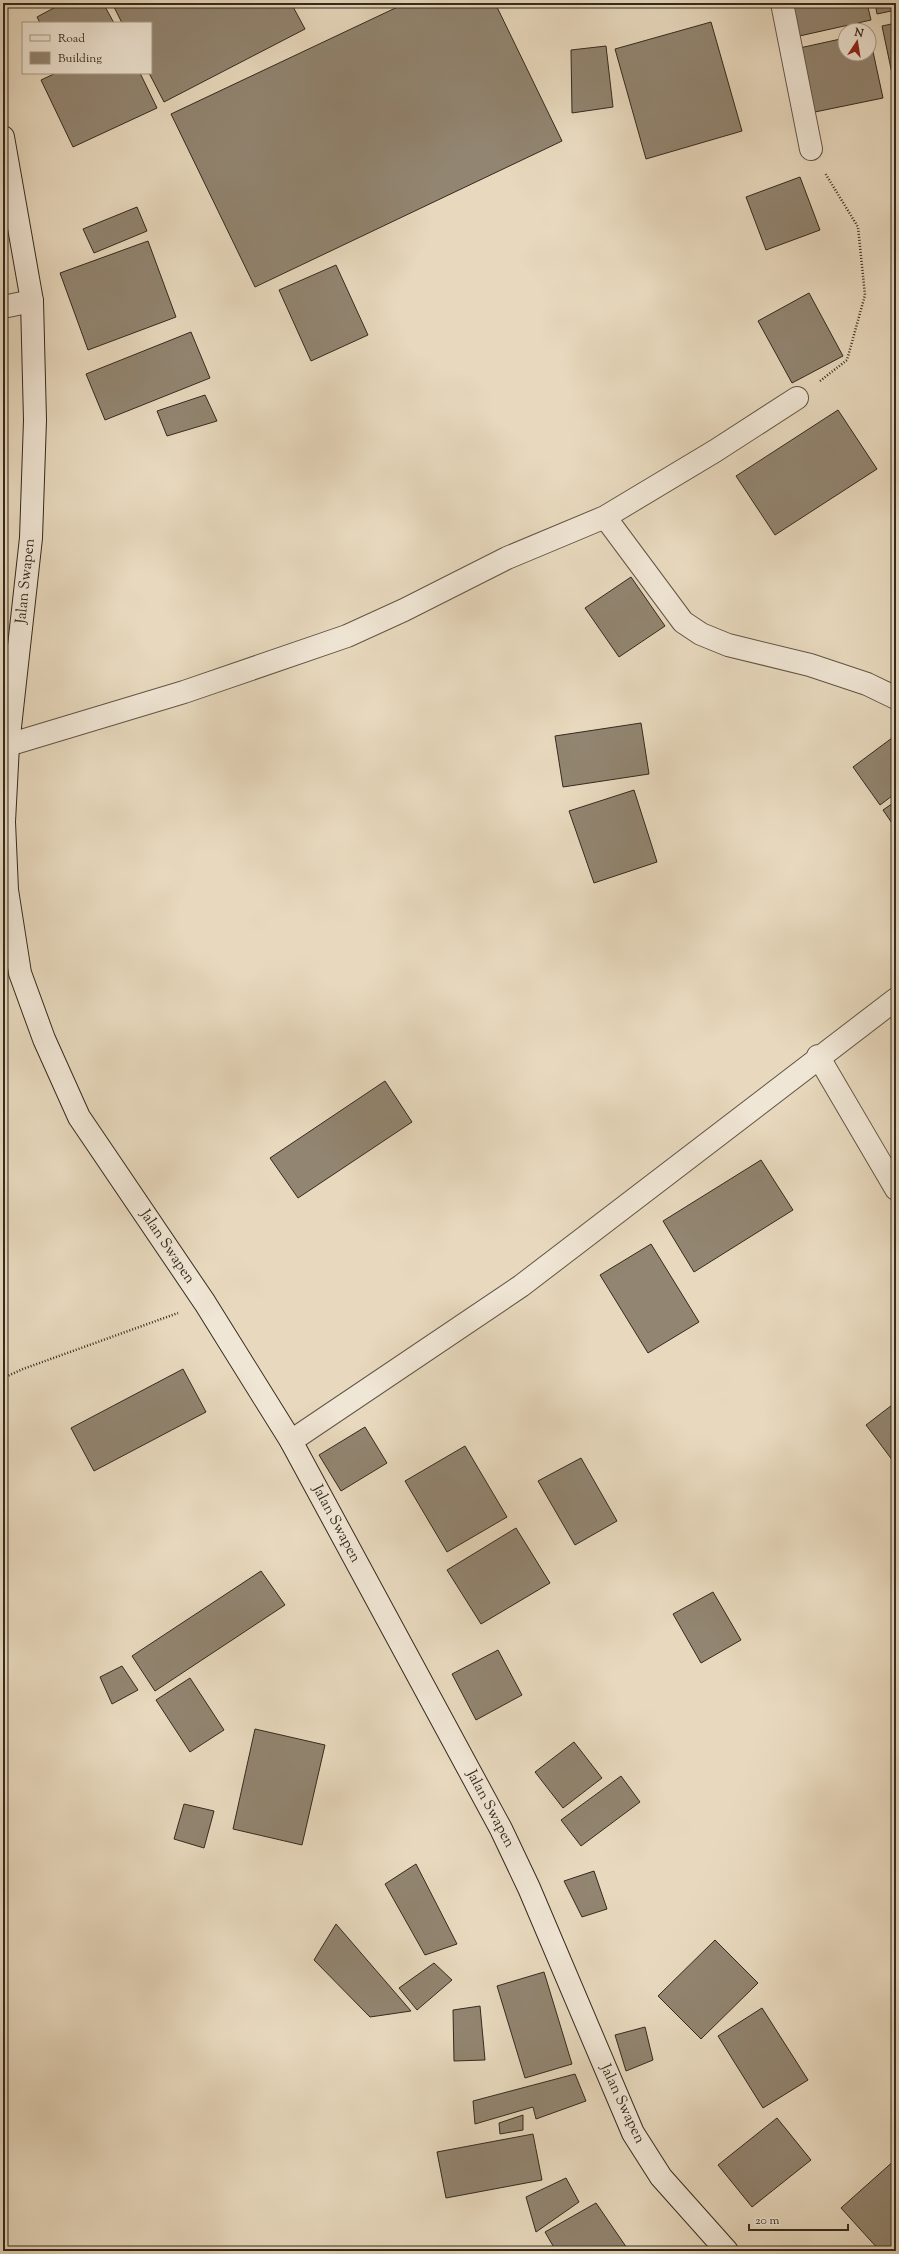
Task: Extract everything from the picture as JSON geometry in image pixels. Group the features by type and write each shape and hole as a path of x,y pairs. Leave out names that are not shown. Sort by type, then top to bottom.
{"street":[{"path":"782,3 811,149"},
{"name":"Jalan Swapen","path":"3,137 32,301 35,420 31,538 8,745 4,822 7,890 22,981 44,1039 79,1117 205,1303 291,1441 501,1829 529,1888 633,2133 661,2177 727,2251"},
{"path":"3,307 32,301"},
{"path":"8,745 184,692 347,636 404,610 507,558 605,517 715,451 797,398"},
{"path":"605,517 683,622 701,634 728,644 810,665 867,684 896,698"},
{"path":"291,1441 521,1286 818,1056 896,998"},
{"path":"818,1056 896,1189"}],"path":[{"path":"797,398 847,360 865,295 858,226 811,149"},
{"path":"3,1378 23,1369 205,1303"}],"building":[{"path":"63,3 103,3 113,22 40,22 37,17"},
{"path":"112,3 291,3 305,29 164,102 150,74 152,74 152,22 122,22"},
{"path":"406,3 495,3 562,141 255,287 171,114"},
{"path":"787,3 867,3 871,20 862,22 837,22 837,28 795,37"},
{"path":"875,3 896,3 896,10 877,14"},
{"path":"711,22 742,131 646,159 615,49"},
{"path":"896,23 896,83 894,83 882,26"},
{"path":"837,40 837,62 875,62 883,98 810,113 795,49"},
{"path":"606,46 613,107 572,113 571,50"},
{"path":"54,74 140,74 157,108 73,147 41,80"},
{"path":"800,177 820,230 766,250 746,197"},
{"path":"137,207 147,231 94,253 83,229"},
{"path":"148,241 176,317 88,350 60,273"},
{"path":"336,265 368,335 311,361 279,290"},
{"path":"809,293 843,356 792,383 758,321"},
{"path":"191,332 210,378 105,420 86,374"},
{"path":"205,395 217,421 167,436 157,411"},
{"path":"838,410 877,469 775,535 736,476"},
{"path":"631,577 665,626 619,657 585,608"},
{"path":"641,723 649,774 563,787 555,736"},
{"path":"896,735 896,793 880,805 853,767"},
{"path":"634,790 657,862 594,883 569,811"},
{"path":"896,801 896,829 883,810"},
{"path":"385,1081 412,1122 298,1198 270,1158"},
{"path":"761,1160 793,1210 694,1272 663,1221"},
{"path":"651,1244 699,1322 648,1353 600,1275"},
{"path":"183,1369 206,1412 94,1471 71,1428"},
{"path":"896,1402 896,1465 866,1425"},
{"path":"365,1427 387,1463 341,1491 319,1455"},
{"path":"465,1446 507,1517 447,1552 405,1481"},
{"path":"581,1458 617,1521 575,1545 538,1481"},
{"path":"516,1528 550,1583 481,1624 447,1570"},
{"path":"261,1571 285,1605 155,1691 132,1656"},
{"path":"713,1592 741,1640 701,1663 673,1614"},
{"path":"498,1650 522,1695 476,1720 452,1674"},
{"path":"122,1666 138,1690 112,1704 100,1677"},
{"path":"190,1678 224,1730 190,1752 156,1700"},
{"path":"255,1729 325,1745 302,1845 233,1829"},
{"path":"574,1742 602,1778 563,1808 535,1772"},
{"path":"621,1776 640,1802 581,1846 561,1820"},
{"path":"184,1804 214,1811 204,1848 174,1839"},
{"path":"416,1864 457,1944 425,1955 385,1884"},
{"path":"594,1871 607,1909 582,1917 564,1881"},
{"path":"336,1924 411,2011 370,2017 314,1960"},
{"path":"715,1940 758,1983 701,2039 658,1996"},
{"path":"434,1963 452,1980 417,2010 399,1988"},
{"path":"544,1972 572,2064 525,2078 497,1986"},
{"path":"480,2006 485,2060 454,2061 453,2010"},
{"path":"762,2008 808,2080 763,2108 718,2036"},
{"path":"645,2027 653,2060 626,2071 615,2035"},
{"path":"575,2074 586,2101 536,2119 533,2107 475,2124 473,2101"},
{"path":"523,2115 523,2130 500,2134 499,2123"},
{"path":"777,2118 811,2160 752,2207 718,2165"},
{"path":"533,2134 542,2180 446,2198 437,2152"},
{"path":"896,2159 896,2251 880,2251 841,2208"},
{"path":"566,2178 579,2202 536,2232 526,2197"},
{"path":"596,2203 629,2251 556,2251 545,2232"}]}
